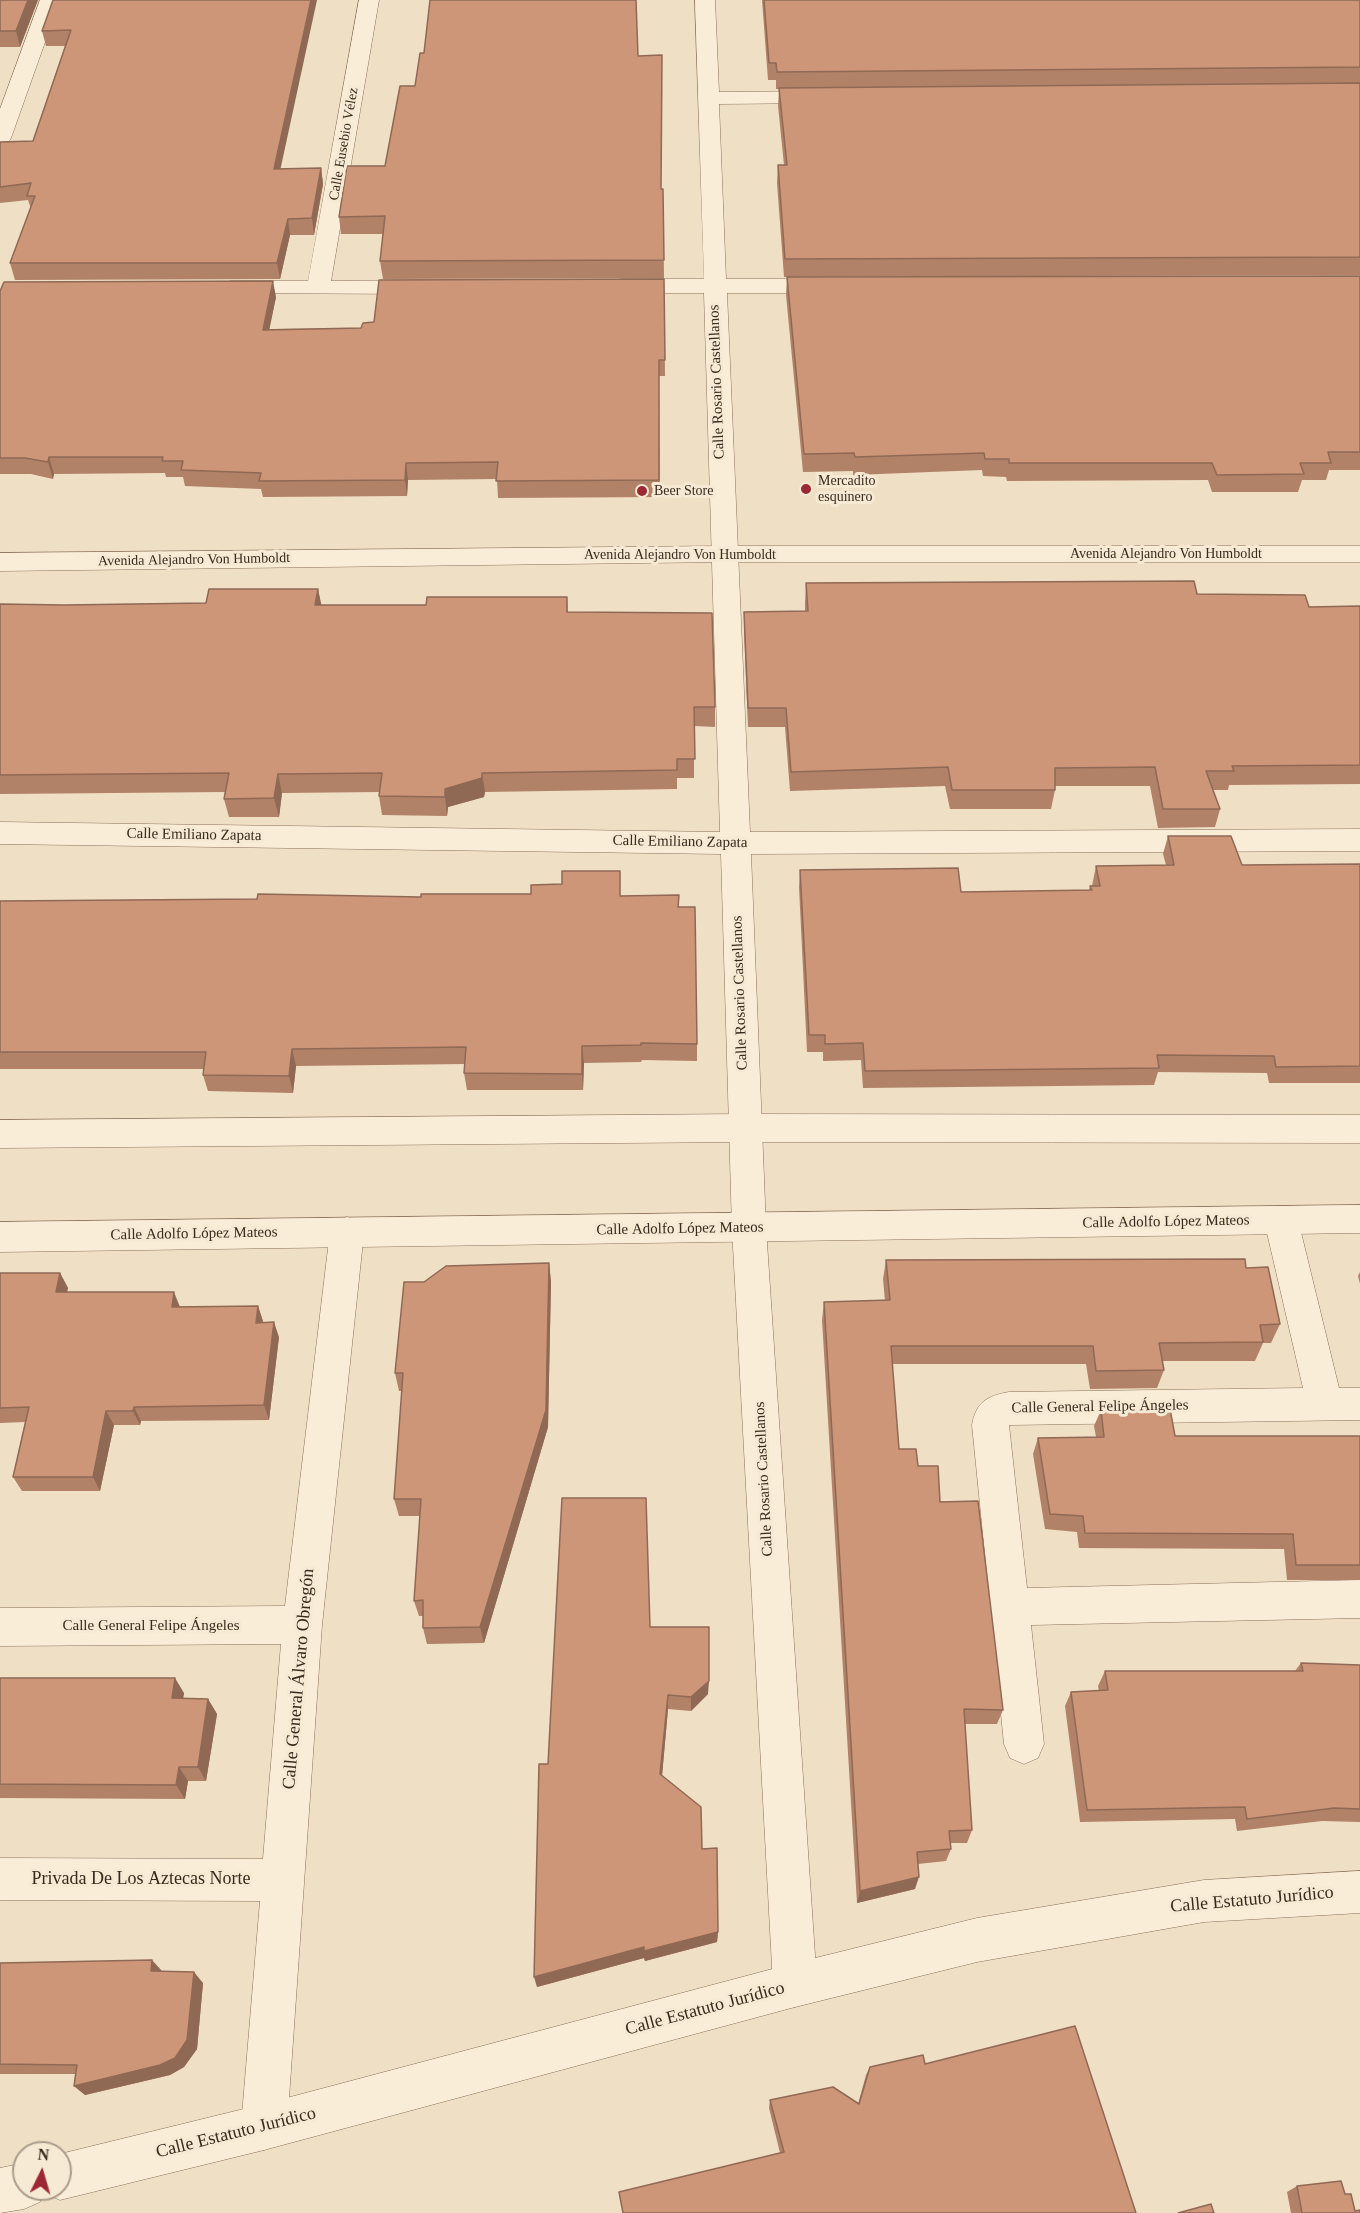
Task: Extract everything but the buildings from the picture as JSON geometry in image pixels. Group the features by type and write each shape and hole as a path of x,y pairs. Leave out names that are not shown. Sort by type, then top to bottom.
{"street":[{"path":"0,138 50,0"},
{"name":"Calle Eusebio Vélez","path":"318,287 369,0"},
{"name":"Calle Rosario Castellanos","path":"705,0 713,286 749,1228 795,1985"},
{"path":"708,98 838,97"},
{"path":"594,286 857,286"},
{"path":"212,288 450,287"},
{"name":"Avenida Alejandro Von Humboldt","path":"0,562 724,554 1360,554"},
{"name":"Calle Emiliano Zapata","path":"0,833 735,843 1360,840"},
{"path":"0,1134 745,1128 1360,1129"},
{"name":"Calle Adolfo López Mateos","path":"0,1237 1360,1219"},
{"path":"1281,1220 1343,1404"},
{"name":"Calle General Álvaro Obregón","path":"264,2127 302,1625 347,1232"},
{"name":"Calle General Felipe Ángeles","path":"1024,1744 990,1425 992,1415 999,1410 1343,1404"},
{"path":"1010,1607 1360,1599"},
{"name":"Calle General Felipe Ángeles","path":"0,1627 302,1625"},
{"name":"Privada De Los Aztecas Norte","path":"0,1879 283,1880"},
{"name":"Calle Estatuto Jurídico","path":"72,2174 264,2127 795,1985 977,1940 1204,1901 1360,1892"}],"place":[{"name":"Mercadito esquinero","path":"806,489"},
{"name":"Beer Store","path":"642,491"}]}
